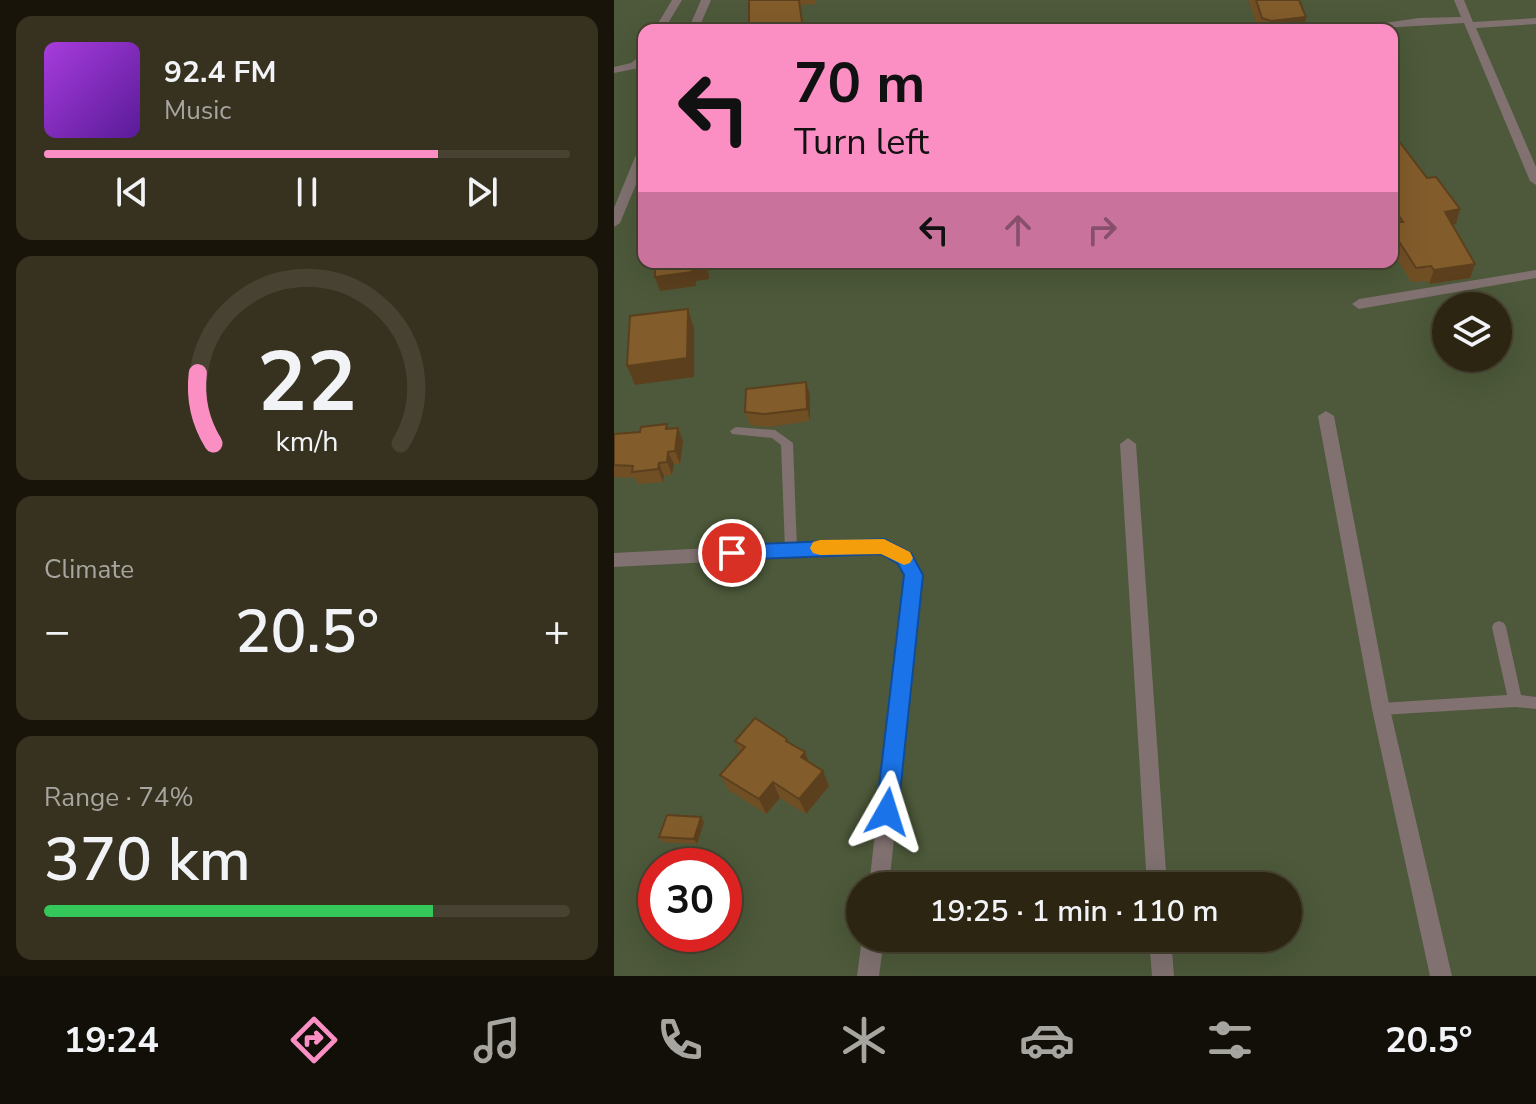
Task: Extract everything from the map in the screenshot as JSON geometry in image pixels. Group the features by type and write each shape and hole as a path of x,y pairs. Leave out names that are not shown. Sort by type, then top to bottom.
{"street":[{"path":"663,24 677,0"},
{"path":"696,24 706,0"},
{"path":"1459,0 1534,173"},
{"path":"1398,24 1419,21 1536,21"},
{"path":"614,70 638,63"},
{"path":"614,223 638,165"},
{"path":"1359,304 1536,274"},
{"path":"1326,416 1381,709 1441,976"},
{"path":"1128,444 1156,872"},
{"path":"614,560 884,546 905,558 913,575 881,872"},
{"path":"868,976 871,952"},
{"path":"1161,952 1163,976"}],"lane":[{"path":"736,431 775,434 787,443 791,549"},
{"path":"1499,627 1515,701"},
{"path":"1381,709 1515,701 1536,703"}],"green space":[{"path":"614,0 1536,0 1536,976 614,976"}],"building":[{"path":"749,0 799,0 802,24 749,24"},
{"path":"1256,0 1299,0 1306,17 1271,21 1262,18"},
{"path":"1398,140 1427,178 1436,177 1460,209 1445,212 1475,264 1434,270 1431,266 1416,268 1398,243 1398,222 1403,222 1398,214"},
{"path":"655,268 692,268 692,272 655,277"},
{"path":"688,309 687,358 627,366 630,316"},
{"path":"806,382 807,409 765,414 745,412 746,389"},
{"path":"667,424 666,429 678,428 675,451 668,452 667,462 659,463 658,469 632,472 633,466 614,465 614,434 640,432 641,427"},
{"path":"755,718 805,752 801,757 823,771 799,799 773,782 759,799 720,775 745,747 735,741"},
{"path":"667,815 701,817 694,839 659,837"}],"slow traffic":[{"path":"820,548 884,546 904,558"}],"route":[{"path":"732,553 884,546 905,558 913,575 887,812"}]}
